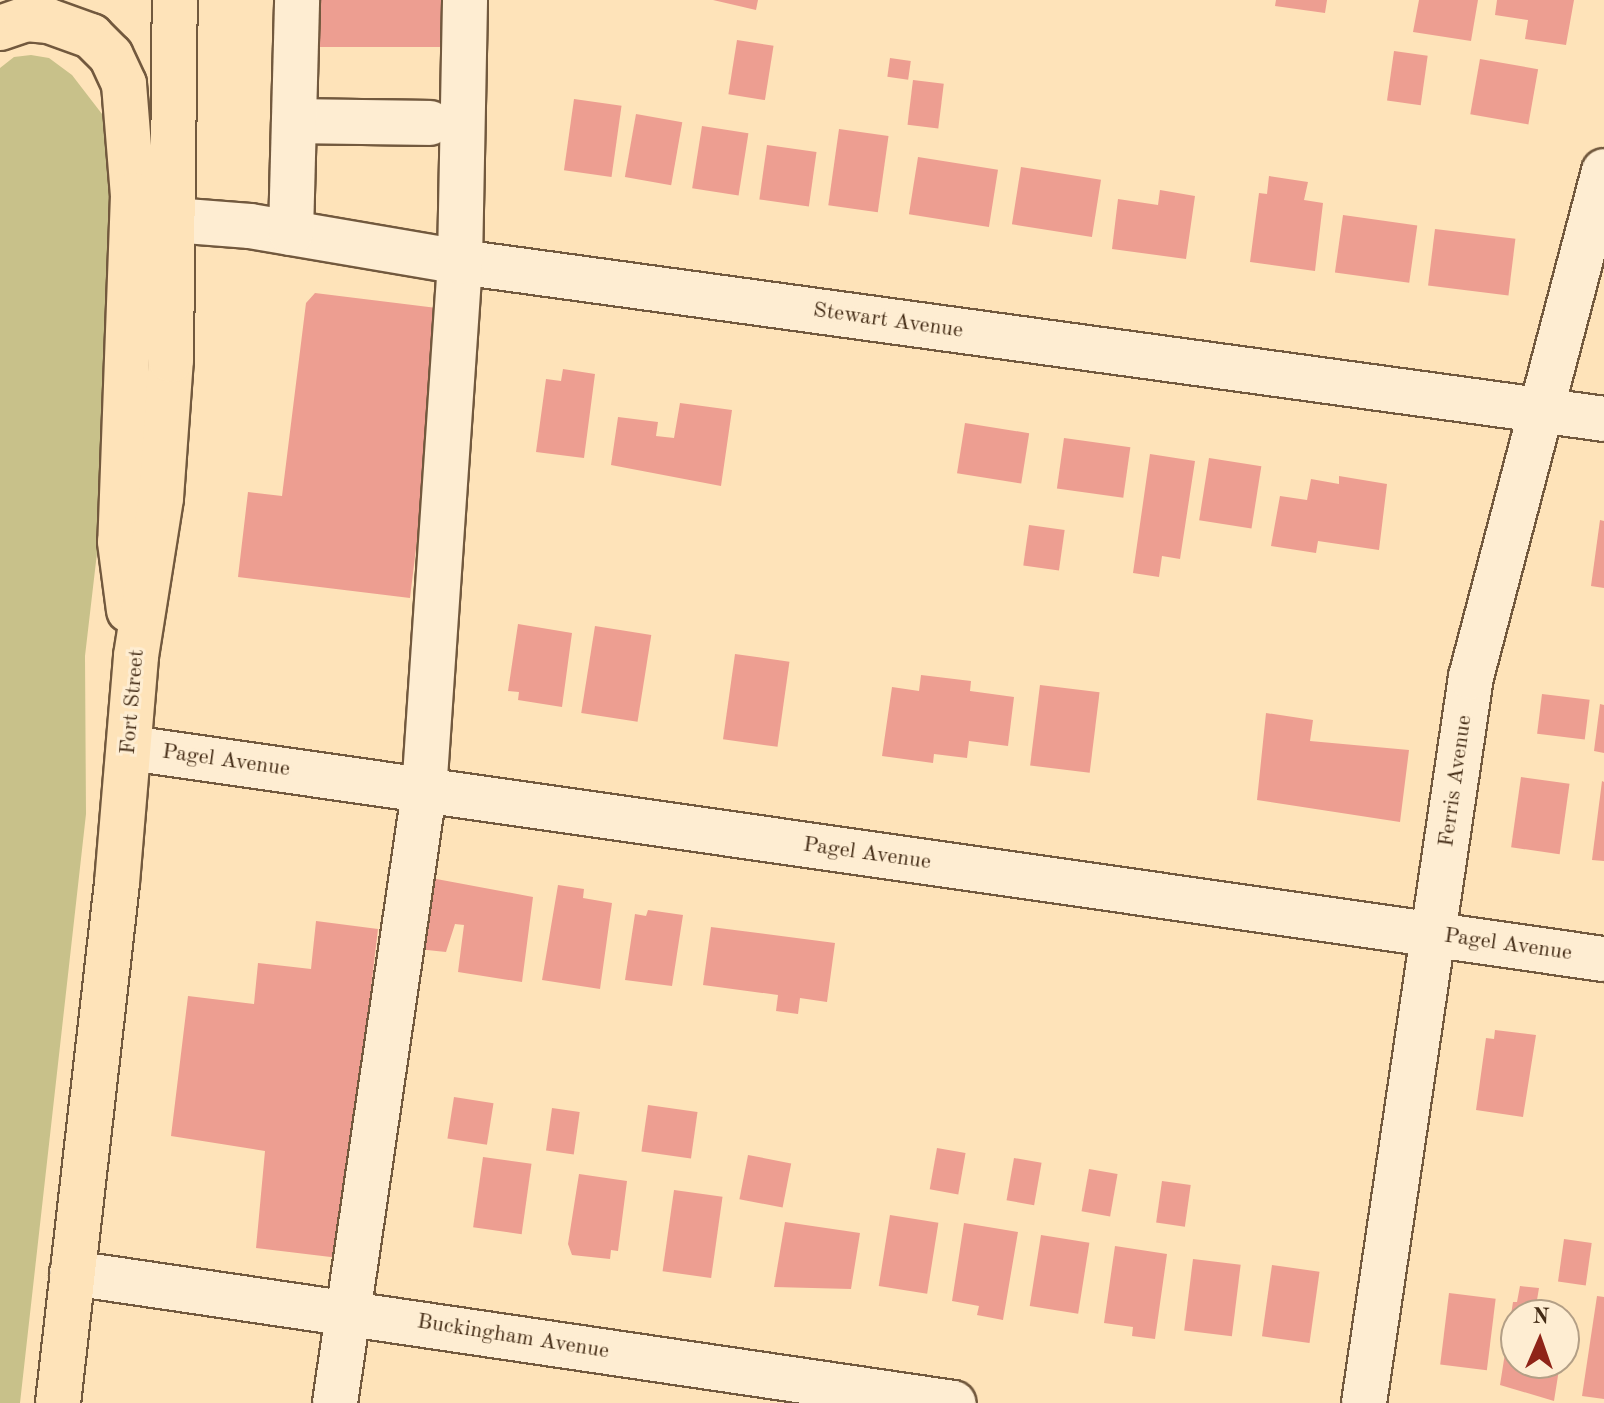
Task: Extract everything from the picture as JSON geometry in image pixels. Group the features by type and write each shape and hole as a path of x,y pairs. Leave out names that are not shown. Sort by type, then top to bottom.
{"main road":[{"name":"Fort Street","path":"58,1403 130,748 136,656 161,498 171,360 175,0"},
{"path":"0,28 26,19 49,21 91,36 111,56 124,84 133,195 120,542 136,656"}],"street":[{"path":"291,233 297,0"},
{"path":"335,1403 424,792 460,262 465,0"},
{"path":"294,121 430,123"},
{"name":"Ferris Avenue","path":"1364,1403 1471,677 1604,171"},
{"name":"Stewart Avenue","path":"173,220 291,233 460,262 1604,419"},
{"name":"Pagel Avenue","path":"130,748 1604,959"},
{"name":"Buckingham Avenue","path":"72,1273 953,1403"}],"shaded area":[{"path":"31,55 49,58 72,75 102,114 115,167 116,390 85,656 86,814 20,1403 0,1403 0,68 14,57"}],"building":[{"path":"316,0 449,0 449,47 316,47"},
{"path":"713,0 758,0 756,10"},
{"path":"1276,0 1327,0 1325,13 1275,6"},
{"path":"1419,0 1478,0 1471,41 1413,32"},
{"path":"1497,0 1574,0 1566,45 1525,39 1528,20 1495,15"},
{"path":"737,40 774,46 765,100 728,94"},
{"path":"1394,51 1428,56 1421,105 1387,101"},
{"path":"890,58 911,61 908,80 887,77"},
{"path":"1480,59 1538,69 1528,124 1470,114"},
{"path":"913,80 944,84 938,128 908,125"},
{"path":"574,99 622,106 612,177 564,170"},
{"path":"636,114 682,122 671,185 625,177"},
{"path":"702,126 748,133 739,196 692,188"},
{"path":"839,129 889,136 878,212 828,205"},
{"path":"767,145 817,152 809,206 759,199"},
{"path":"918,157 998,170 989,227 909,214"},
{"path":"1021,167 1101,180 1092,237 1012,224"},
{"path":"1269,176 1308,182 1304,200 1323,203 1315,271 1250,262 1259,193 1267,194"},
{"path":"1160,190 1195,196 1186,259 1112,249 1118,199 1158,205"},
{"path":"1343,215 1417,225 1409,283 1335,272"},
{"path":"1435,229 1515,239 1508,295 1428,286"},
{"path":"315,293 445,309 410,598 238,577 248,492 282,496 306,303"},
{"path":"563,369 595,374 584,458 536,452 546,379 561,381"},
{"path":"680,403 732,410 721,486 611,465 618,417 658,422 656,436 674,438"},
{"path":"965,423 1029,433 1021,484 957,473"},
{"path":"1064,438 1130,447 1123,498 1057,489"},
{"path":"1150,454 1195,461 1180,559 1162,556 1159,577 1133,573"},
{"path":"1209,458 1261,466 1251,529 1199,520"},
{"path":"1339,476 1387,484 1379,550 1318,541 1316,553 1271,546 1280,496 1307,500 1311,479 1339,484"},
{"path":"1600,520 1604,521 1604,588 1591,586"},
{"path":"1029,525 1065,530 1059,571 1023,566"},
{"path":"518,624 572,633 562,707 518,700 519,692 508,691"},
{"path":"595,626 651,635 638,722 581,713"},
{"path":"735,654 789,662 777,747 723,739"},
{"path":"921,675 971,681 970,691 1014,697 1008,746 969,741 967,758 934,754 933,763 882,756 892,687 919,691"},
{"path":"1040,685 1100,692 1090,773 1030,765"},
{"path":"1542,694 1590,700 1585,740 1537,734"},
{"path":"1600,704 1604,705 1604,753 1594,751"},
{"path":"1266,713 1313,720 1310,741 1409,750 1400,822 1257,800"},
{"path":"1521,777 1570,784 1560,854 1511,847"},
{"path":"1604,782 1604,861 1592,860"},
{"path":"415,875 533,897 522,982 458,972 464,925 455,924 446,952 408,948"},
{"path":"558,885 584,889 583,898 612,903 600,989 542,980"},
{"path":"648,910 683,915 672,986 625,980 635,914 646,916"},
{"path":"316,921 378,929 339,1258 256,1248 265,1151 171,1136 188,996 254,1004 258,963 311,969"},
{"path":"711,927 835,943 827,1002 800,998 798,1014 776,1011 778,995 703,985"},
{"path":"1495,1030 1536,1035 1523,1117 1476,1110 1486,1038 1494,1039"},
{"path":"454,1097 494,1103 487,1145 447,1138"},
{"path":"648,1105 698,1112 691,1159 641,1152"},
{"path":"552,1108 580,1112 574,1154 546,1151"},
{"path":"937,1148 966,1153 958,1194 930,1189"},
{"path":"748,1155 791,1163 783,1208 739,1199"},
{"path":"483,1157 532,1164 522,1234 473,1227"},
{"path":"1014,1158 1042,1163 1034,1205 1007,1200"},
{"path":"1089,1169 1118,1174 1110,1216 1082,1211"},
{"path":"579,1174 627,1181 618,1251 611,1250 610,1259 572,1255 568,1244"},
{"path":"1162,1181 1191,1185 1185,1227 1156,1223"},
{"path":"674,1190 723,1197 711,1278 663,1271"},
{"path":"890,1215 938,1223 927,1294 879,1286"},
{"path":"785,1222 860,1233 851,1289 774,1287"},
{"path":"964,1223 1018,1232 1003,1320 977,1315 979,1306 952,1301"},
{"path":"1041,1235 1089,1243 1078,1314 1030,1306"},
{"path":"1564,1239 1592,1243 1586,1285 1558,1282"},
{"path":"1115,1246 1167,1254 1155,1339 1132,1336 1133,1327 1104,1323"},
{"path":"1193,1259 1241,1265 1232,1336 1184,1330"},
{"path":"1272,1265 1320,1272 1310,1343 1262,1336"},
{"path":"1520,1286 1539,1288 1537,1299 1518,1299"},
{"path":"1449,1293 1496,1299 1487,1370 1440,1364"},
{"path":"1597,1296 1604,1297 1604,1399 1582,1396"},
{"path":"1501,1379 1557,1379 1554,1401 1500,1385"}]}
